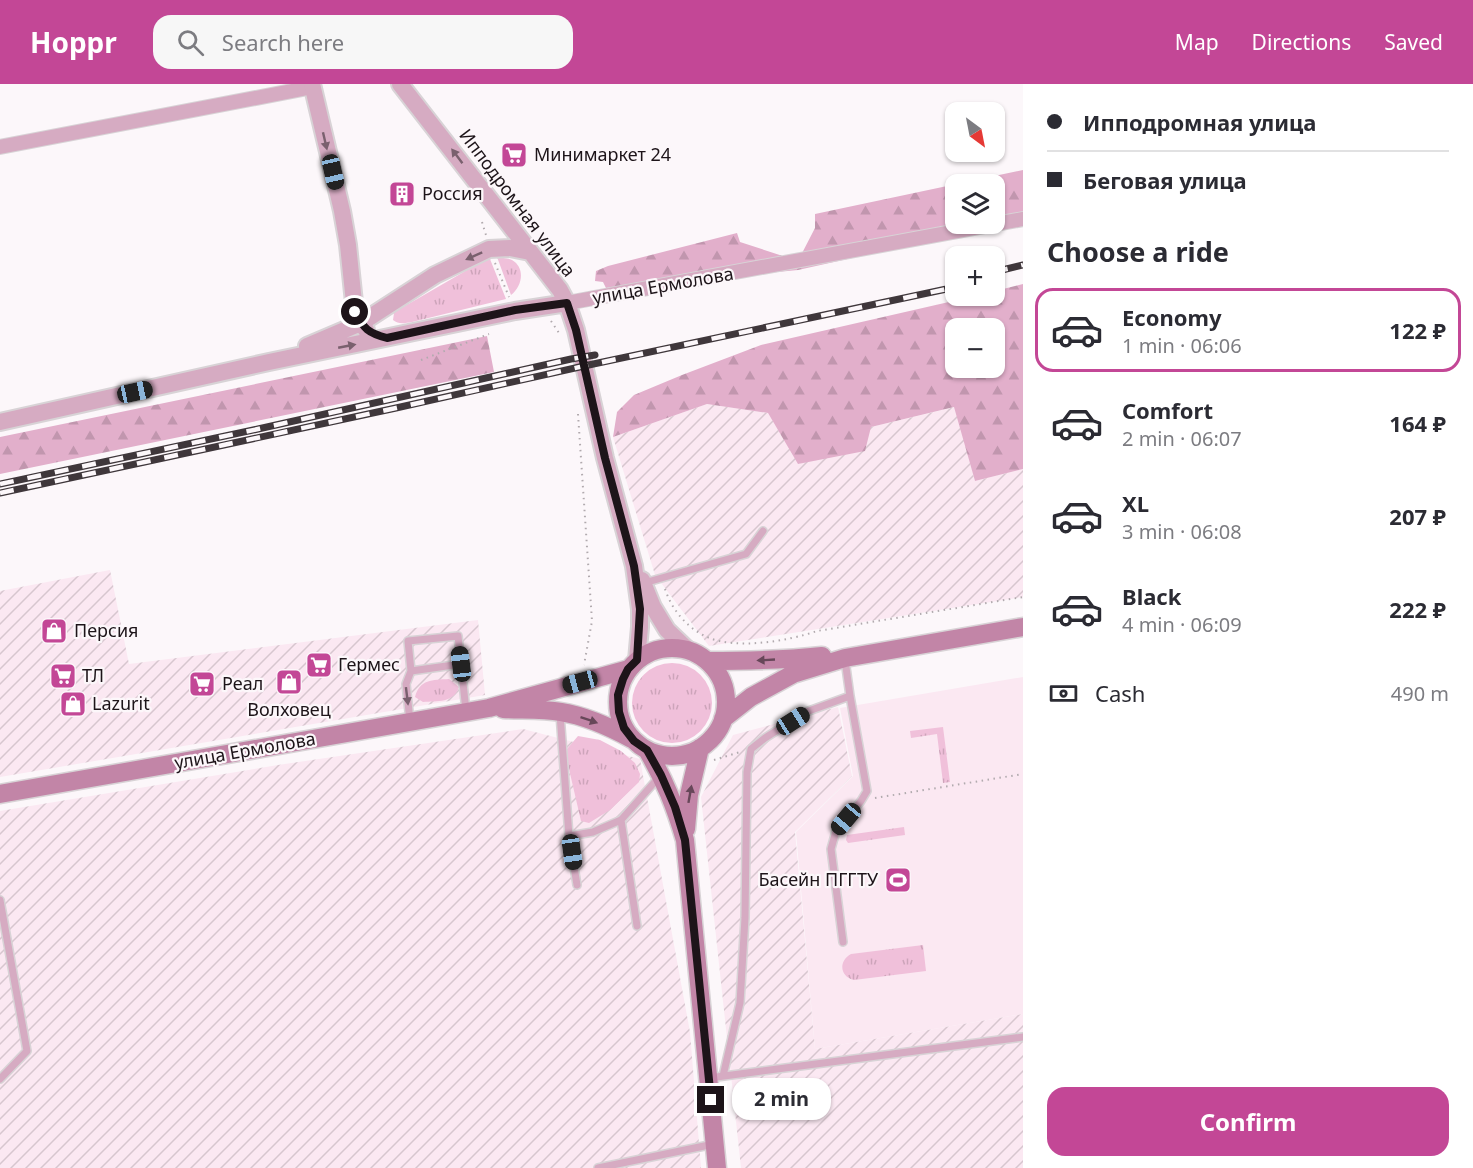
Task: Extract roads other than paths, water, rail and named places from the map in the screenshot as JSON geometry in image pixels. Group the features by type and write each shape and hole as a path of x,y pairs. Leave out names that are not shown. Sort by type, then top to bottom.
{"main road":[{"name":"улица Ермолова","path":"723,719 751,697 793,674 845,658 1023,627"},
{"name":"улица Ермолова","path":"707,661 798,659 908,647"},
{"name":"улица Ермолова","path":"0,794 489,708 633,665 659,650 674,648 689,651 707,661 718,673 724,687 726,703 723,719 710,740 687,754 674,756 660,755 610,727 583,717 560,712 489,708"},
{"path":"633,665 623,679 618,695 619,712 624,728 641,746 661,775 675,807 685,840 716,1077 714,1144 717,1168"},
{"path":"685,840 689,795 700,748"}],"street":[{"name":"Ипподромная улица","path":"400,84 560,290 567,303 576,330 605,458 634,566 640,609 639,634 633,665"},
{"path":"0,147 312,85 344,222 355,312 366,330 387,338"},
{"name":"улица Ермолова","path":"0,422 515,310 567,303 1023,219"},
{"name":"улица Ермолова","path":"269,362 361,323 435,276 489,249 510,248 530,252"},
{"name":"Ипподромная улица","path":"634,566 644,583 653,607 667,630 689,651"}],"lane":[{"path":"644,583 746,554 763,531"},
{"path":"411,722 406,684 411,671 408,641 458,636 466,711"},
{"path":"843,942 831,849 836,831 867,791 845,658"},
{"path":"411,671 461,664"},
{"path":"850,696 807,712 751,749 747,782 745,918 740,1003 716,1077 1023,1037"},
{"path":"560,712 569,836 577,885"},
{"path":"569,836 593,832 621,820 661,775"},
{"path":"621,820 638,926"},
{"path":"0,900 27,1051 0,1079"},
{"path":"598,1168 714,1144"}],"railway":[{"path":"1005,269 1023,265"},
{"path":"0,493 945,289"},
{"path":"0,484 595,355"}],"place":[{"name":"Минимаркет 24","path":"514,155"},
{"name":"Россия","path":"402,194"},
{"name":"Персия","path":"54,631"},
{"name":"Гермес","path":"319,665"},
{"name":"ТЛ","path":"63,676"},
{"name":"Волховец","path":"289,682"},
{"name":"Реал","path":"202,684"},
{"name":"Lazurit","path":"73,704"},
{"name":"Басейн ПГГТУ","path":"898,880"}]}
